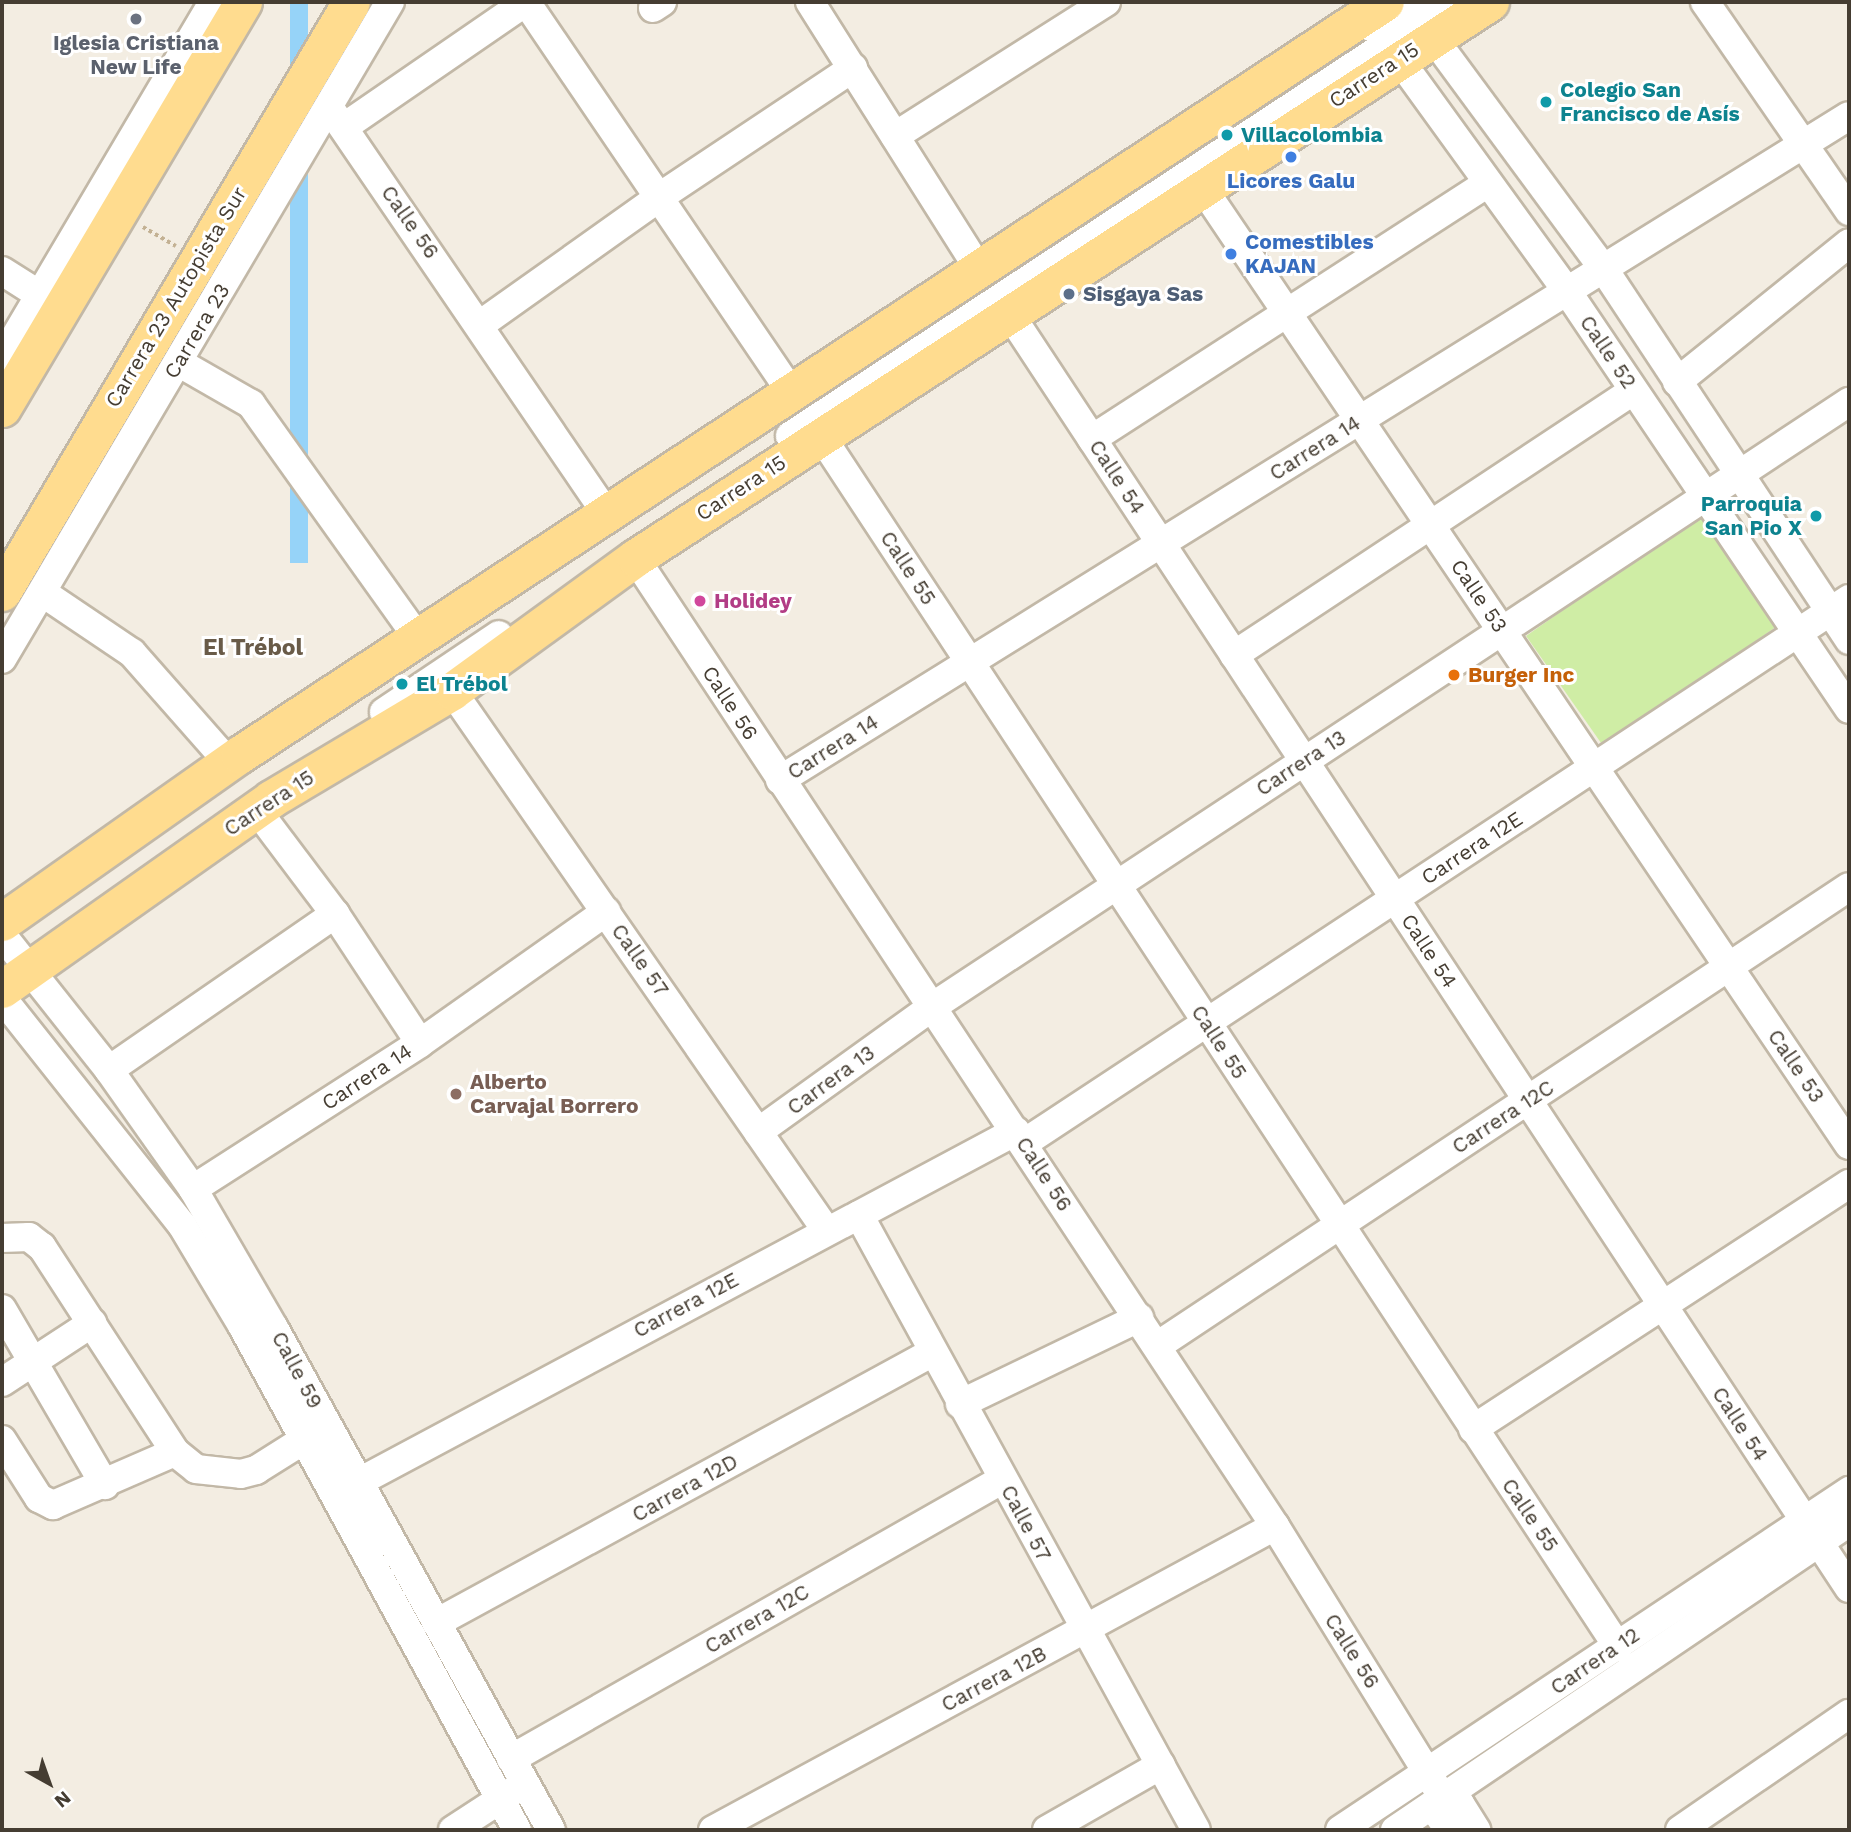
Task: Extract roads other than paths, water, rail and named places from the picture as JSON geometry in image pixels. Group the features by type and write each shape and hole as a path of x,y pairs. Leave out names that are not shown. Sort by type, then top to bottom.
{"main road":[{"path":"2,408 40,344 128,224 243,2"},
{"name":"Carrera 23 Autopista Sur","path":"2,592 351,2"},
{"name":"Carrera 15","path":"7,952 229,763 417,636 979,268 1396,19 1490,2"},
{"name":"Carrera 15","path":"7,952 256,809 453,691 635,558 1202,187 1396,19"},
{"path":"71,243 128,224"},
{"path":"38,298 40,344"}],"street":[{"path":"2,359 213,2"},
{"name":"Carrera 23","path":"2,659 178,362 337,117 390,2"},
{"path":"337,117 526,2 661,196 791,392"},
{"path":"895,136 1106,2"},
{"path":"7,952 812,421 1396,19 1451,2"},
{"path":"1705,2 1849,211"},
{"path":"820,5 852,68 979,268"},
{"name":"Calle 52","path":"1396,19 1486,184 1567,291 1849,709"},
{"name":"Calle 52","path":"1396,19 1603,268 1738,475 1840,605 1849,640"},
{"path":"481,324 661,196 852,68"},
{"name":"Carrera 14","path":"780,780 1849,116"},
{"name":"Calle 56","path":"337,117 481,324 606,513"},
{"path":"1092,439 1486,184"},
{"name":"Calle 53","path":"1202,187 1849,1145"},
{"path":"1677,382 1849,243"},
{"path":"2,271 38,298"},
{"name":"Calle 54","path":"1009,313 1849,1588"},
{"path":"178,362 251,404 417,636"},
{"path":"1234,655 1633,391"},
{"name":"Carrera 13","path":"758,1132 932,1007 1849,402"},
{"name":"Calle 55","path":"821,436 1618,1647"},
{"name":"Calle 56","path":"635,558 1275,1526 1427,1773 1444,1815 1460,1804 1476,1830"},
{"path":"43,593 132,653 229,763"},
{"name":"Carrera 12E","path":"357,1483 826,1230 1020,1137 1206,1023 1840,605"},
{"name":"Calle 57","path":"453,691 826,1230"},
{"path":"256,809 335,914 420,1043"},
{"name":"Carrera 12C","path":"1157,1346 1849,887"},
{"name":"Carrera 14","path":"182,1225 199,1199 606,912"},
{"path":"109,1070 335,914"},
{"name":"Calle 59","path":"7,952 109,1070 199,1199 517,1830"},
{"name":"Calle 59","path":"2,998 182,1225 315,1432 357,1483 551,1830"},
{"path":"1473,1429 1849,1184"},
{"name":"Calle 57","path":"859,1215 960,1404 1196,1830"},
{"path":"2,1238 29,1237 42,1247 175,1452 196,1469 241,1474 268,1464 315,1432"},
{"path":"2,1308 105,1485"},
{"path":"960,1404 1139,1318"},
{"path":"2,1382 92,1323"},
{"name":"Carrera 12D","path":"436,1623 933,1352"},
{"path":"2,1440 39,1498 53,1505 105,1485 175,1452"},
{"name":"Carrera 12C","path":"453,1830 500,1799 518,1771 1003,1479"},
{"name":"Carrera 12","path":"1395,1830 1444,1815 1811,1532 1849,1490"},
{"name":"Carrera 12","path":"1340,1830 1618,1647 1811,1532 1849,1522"},
{"name":"Carrera 12B","path":"713,1830 1275,1526"},
{"path":"1680,1830 1849,1714"},
{"path":"1047,1830 1161,1766"}],"water":[{"path":"290,2 308,2 308,563 290,563"}],"place":[{"name":"Iglesia Cristiana New Life","path":"136,19"},
{"name":"Colegio San Francisco de Asís","path":"1546,102"},
{"name":"Villacolombia","path":"1227,135"},
{"name":"Licores Galu","path":"1291,157"},
{"name":"Comestibles KAJAN","path":"1231,254"},
{"name":"Sisgaya Sas","path":"1069,294"},
{"name":"Parroquia San Pio X","path":"1816,516"},
{"name":"Holidey","path":"700,601"},
{"name":"Burger Inc","path":"1454,675"},
{"name":"El Trébol","path":"402,684"},
{"name":"Alberto Carvajal Borrero","path":"456,1094"}],"district":[{"name":"El Trébol","path":"253,648"}]}
